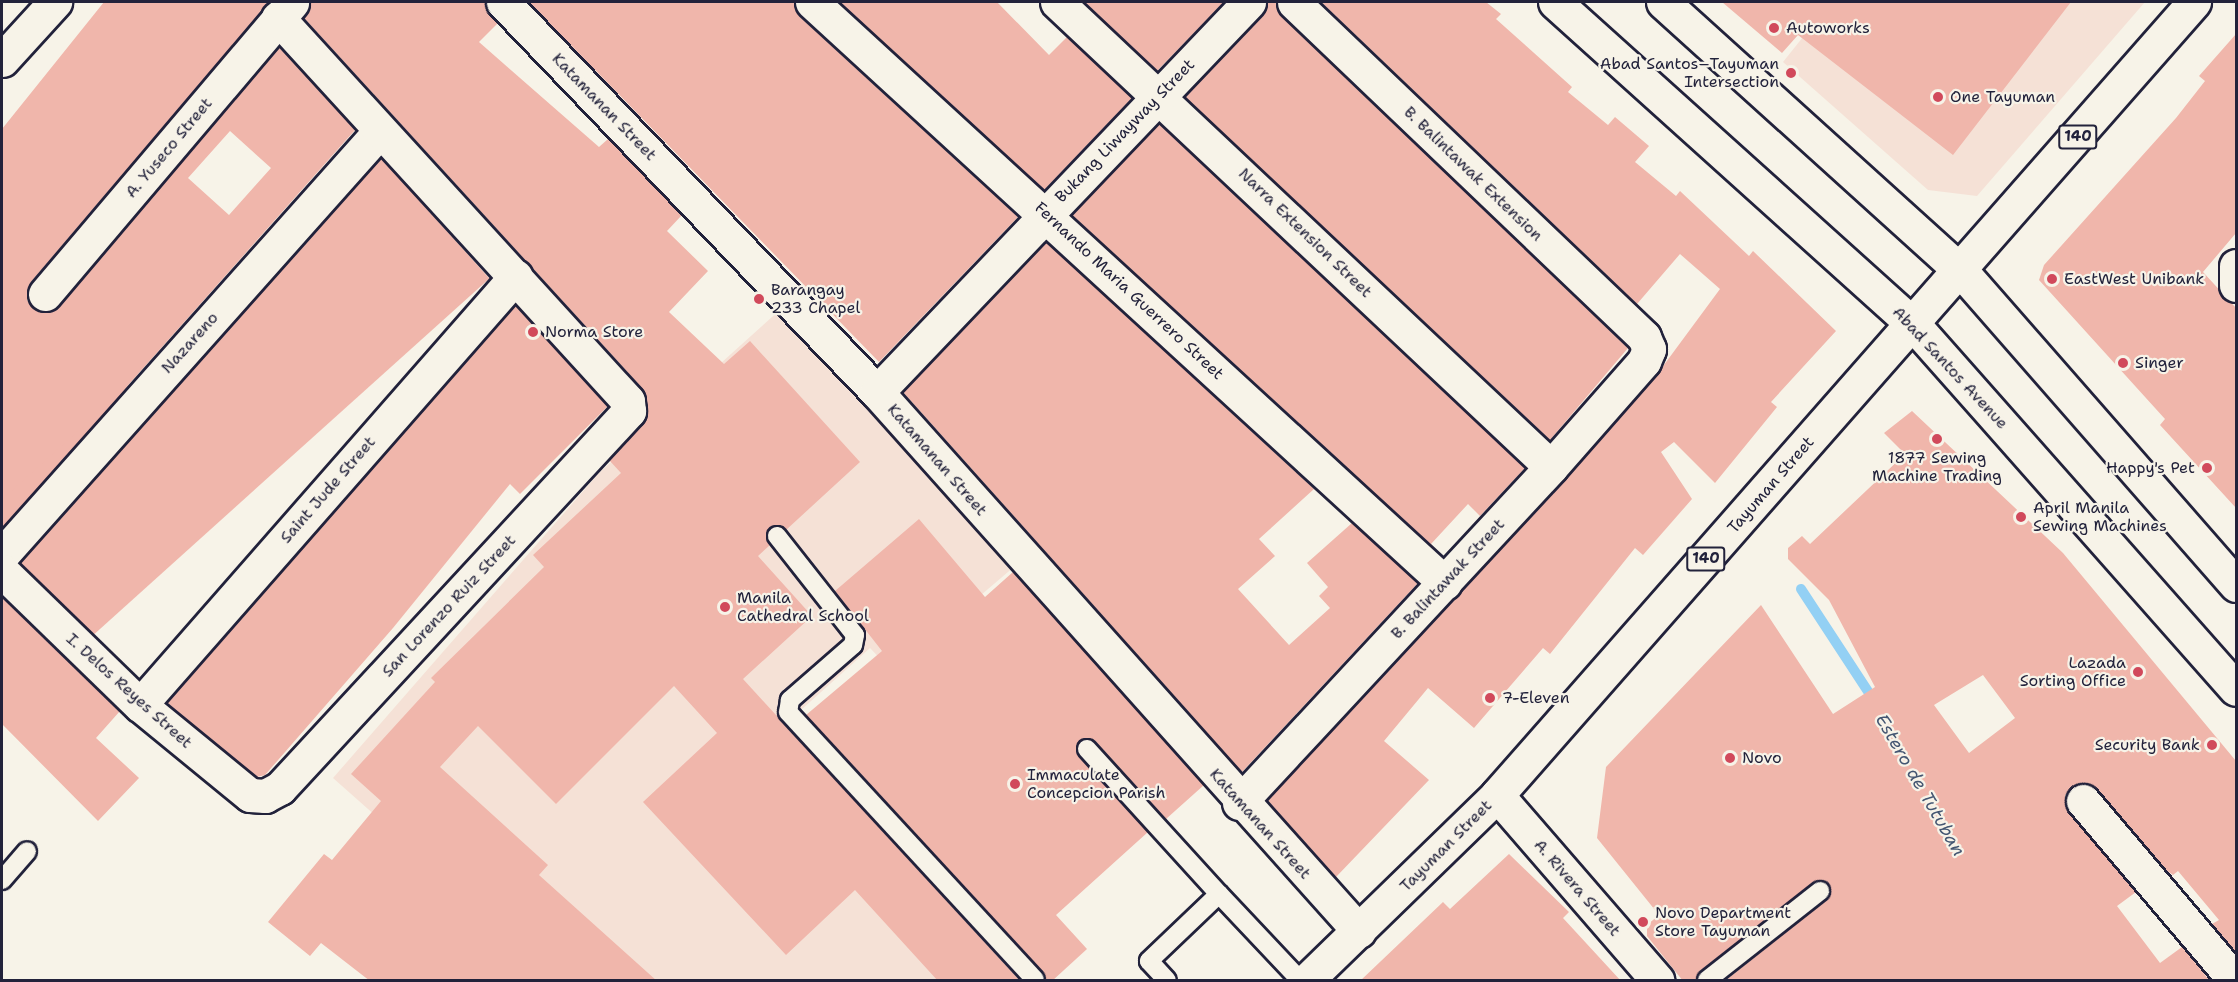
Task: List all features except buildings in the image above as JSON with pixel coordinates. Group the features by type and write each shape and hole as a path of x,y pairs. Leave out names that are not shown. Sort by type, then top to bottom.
{"street":[{"path":"2,60 55,2"},
{"name":"Katamanan Street","path":"503,2 877,392 1239,803 1359,931"},
{"name":"Fernando Maria Guerrero Street","path":"812,2 1046,214 1445,583"},
{"name":"Narra Extension Street","path":"1057,2 1159,94 1551,467"},
{"name":"Bukang Liwayway Street","path":"877,392 1249,2"},
{"name":"B. Balintawak Extension","path":"1294,2 1644,337 1649,349"},
{"name":"Abad Santos Avenue","path":"1555,2 1913,324 2236,689"},
{"path":"1663,2 1962,272 2236,585"},
{"name":"Tayuman Street","path":"1307,981 1497,795 1913,324 1962,272 2194,2"},
{"path":"286,10 379,132 516,276"},
{"name":"A. Yuseco Street","path":"45,294 286,10"},
{"name":"Nazareno","path":"2,555 379,132"},
{"path":"2236,266 2236,285"},
{"name":"San Lorenzo Ruiz Street","path":"265,796 288,779 629,411 628,401 516,276"},
{"name":"Saint Jude Street","path":"140,705 516,276"},
{"name":"B. Balintawak Street","path":"1239,803 1551,467 1644,361 1649,349"},
{"name":"I. Delos Reyes Street","path":"2,571 140,705 250,795 265,796"},
{"name":"A. Rivera Street","path":"1497,795 1657,981"},
{"path":"2083,801 2235,981"}],"lane":[{"path":"777,536 855,635 852,645 790,700 788,712 1035,981"},
{"path":"1087,749 1300,981"},
{"path":"2,880 27,851"},
{"path":"1707,981 1820,891"},
{"path":"1167,981 1149,961 1219,894"}],"shaded area":[{"path":"1831,2 2145,2 1977,196 1928,190 1783,62"},
{"name":"Manila Cathedral School","path":"782,308 1015,566 892,671 870,648 801,710 1044,980 561,980 333,778 599,473"}],"waterway":[{"name":"Estero de Tutuban","path":"1801,589 1875,702"}],"place":[{"name":"Autoworks","path":"1774,28"},
{"name":"Abad Santos–Tayuman Intersection","path":"1791,73"},
{"name":"One Tayuman","path":"1938,97"},
{"name":"EastWest Unibank","path":"2052,279"},
{"name":"Barangay 233 Chapel","path":"759,299"},
{"name":"Norma Store","path":"533,332"},
{"name":"Singer","path":"2123,363"},
{"name":"1877 Sewing Machine Trading","path":"1937,439"},
{"name":"Happy's Pet","path":"2207,468"},
{"name":"April Manila Sewing Machines","path":"2021,517"},
{"name":"Manila Cathedral School","path":"725,607"},
{"name":"Lazada Sorting Office","path":"2138,672"},
{"name":"7-Eleven","path":"1490,698"},
{"name":"Security Bank","path":"2212,745"},
{"name":"Novo","path":"1730,758"},
{"name":"Immaculate Concepcion Parish","path":"1015,784"},
{"name":"Novo Department Store Tayuman","path":"1643,922"}]}
